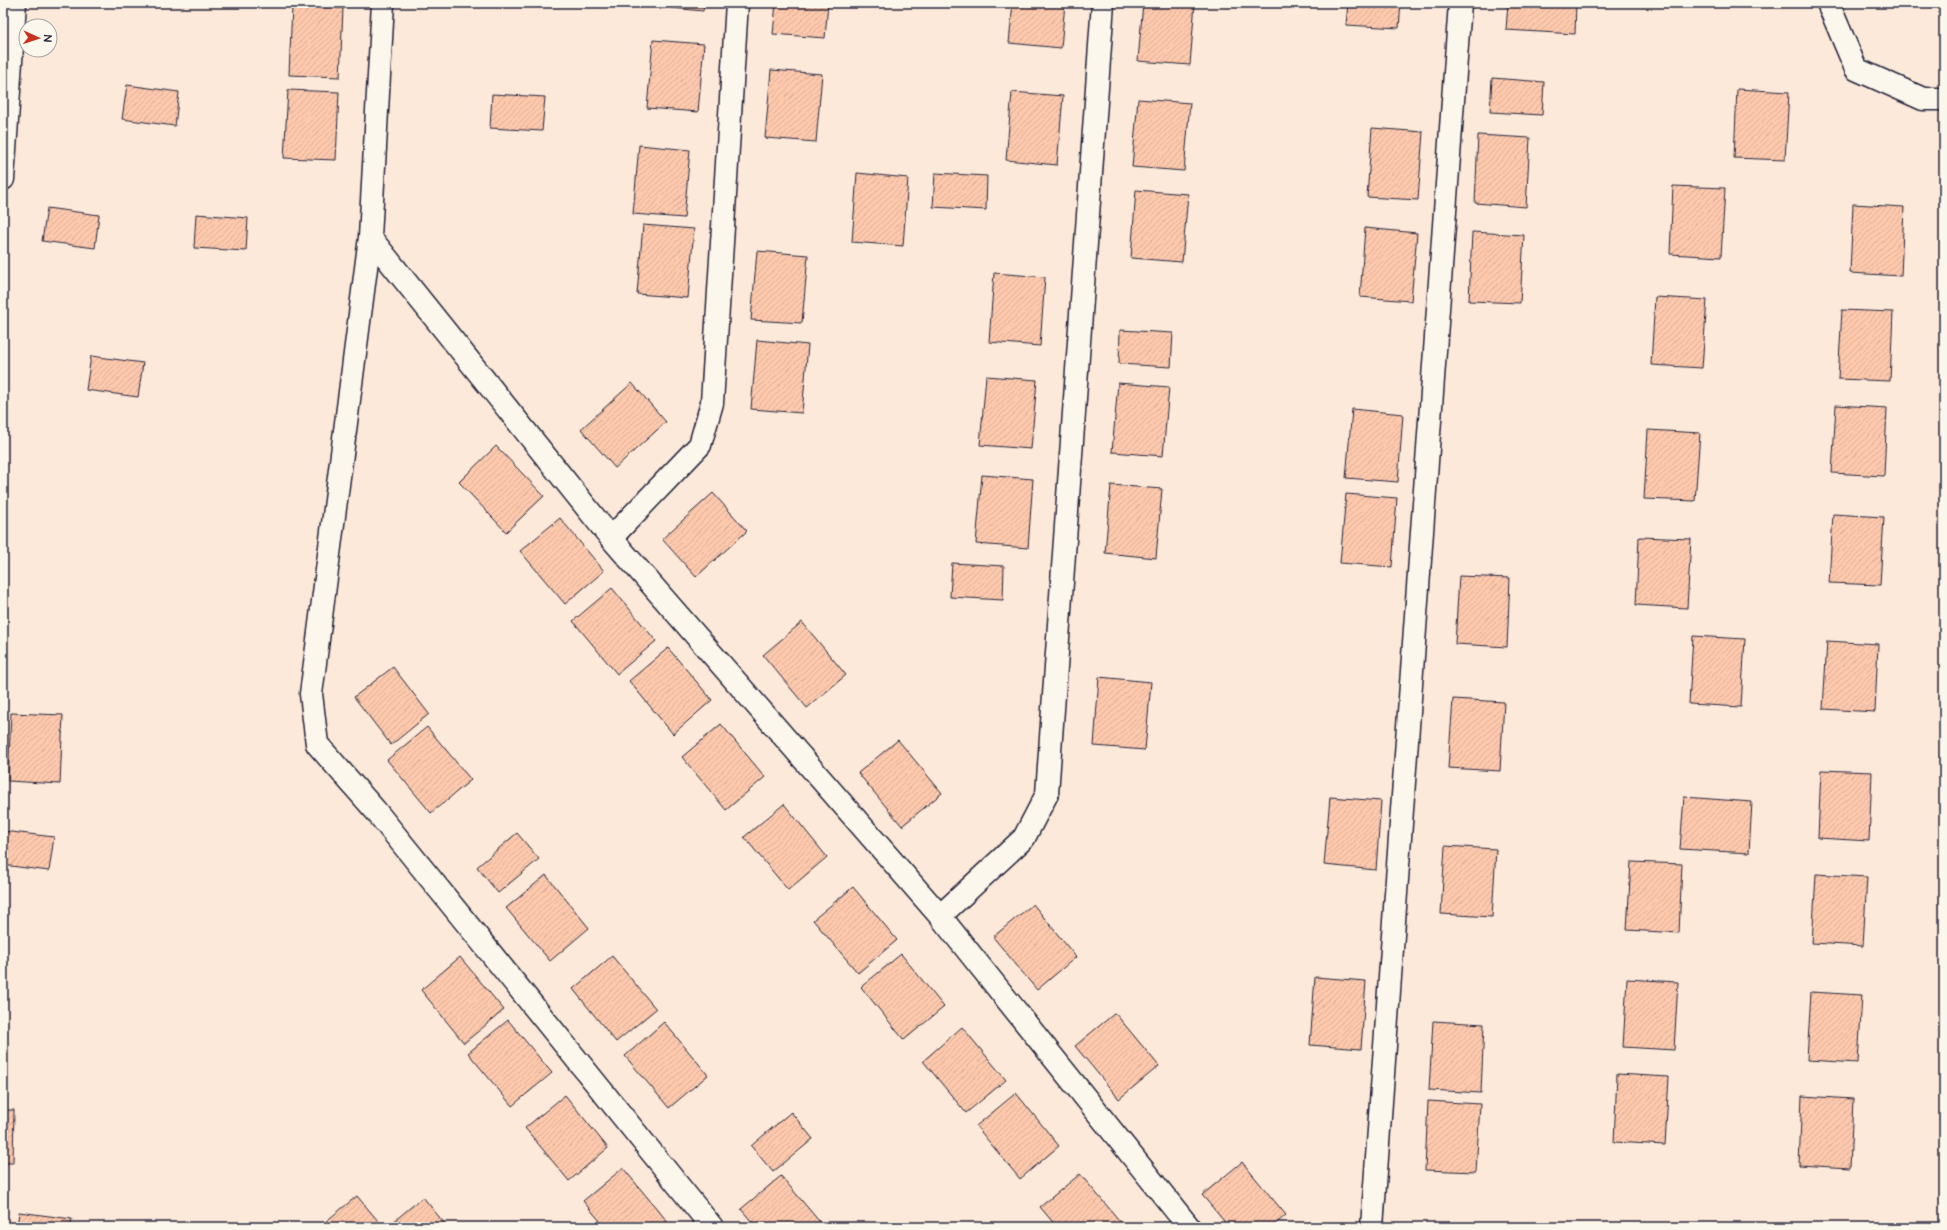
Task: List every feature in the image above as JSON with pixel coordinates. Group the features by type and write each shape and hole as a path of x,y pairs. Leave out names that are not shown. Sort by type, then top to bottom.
{"street":[{"path":"3,178 15,3"},
{"path":"383,3 370,237 311,694 317,744 380,816 712,1227"},
{"path":"611,538 700,445 712,403 737,3"},
{"path":"940,916 1024,838 1047,794 1103,3"},
{"path":"1372,1227 1460,3"},
{"path":"1828,3 1856,68 1923,99 1944,99"},
{"path":"370,237 611,538 940,916 1189,1227"}],"building":[{"path":"653,3 704,3 703,11 652,6"},
{"path":"776,3 828,3 825,38 773,34"},
{"path":"1013,3 1065,3 1061,48 1009,43"},
{"path":"1143,3 1195,3 1190,65 1138,61"},
{"path":"1348,3 1401,3 1399,28 1346,25"},
{"path":"1508,3 1576,3 1575,34 1506,30"},
{"path":"292,6 343,8 340,77 289,75"},
{"path":"653,40 704,44 698,112 647,108"},
{"path":"771,70 822,74 816,142 765,138"},
{"path":"1492,78 1544,82 1542,115 1490,112"},
{"path":"127,85 179,92 175,126 122,119"},
{"path":"1737,89 1789,92 1785,160 1734,158"},
{"path":"288,90 339,92 336,160 284,158"},
{"path":"1012,92 1063,96 1057,165 1006,160"},
{"path":"492,94 545,97 542,131 490,128"},
{"path":"1138,99 1190,103 1184,171 1132,167"},
{"path":"1372,128 1423,132 1418,200 1367,197"},
{"path":"1478,135 1530,138 1526,207 1475,203"},
{"path":"639,145 690,150 684,218 633,214"},
{"path":"857,173 908,178 903,246 852,242"},
{"path":"935,173 987,176 986,210 933,207"},
{"path":"1673,186 1725,188 1721,257 1670,254"},
{"path":"1136,190 1188,194 1182,262 1131,258"},
{"path":"1853,204 1904,207 1901,276 1850,273"},
{"path":"47,208 99,215 95,248 42,241"},
{"path":"196,214 248,218 246,251 194,248"},
{"path":"643,225 694,229 688,298 637,294"},
{"path":"1365,228 1417,233 1411,301 1360,297"},
{"path":"1472,232 1524,235 1520,303 1469,301"},
{"path":"757,251 808,255 802,323 751,320"},
{"path":"994,273 1045,277 1040,346 989,342"},
{"path":"1655,297 1707,300 1702,368 1651,365"},
{"path":"1842,310 1893,312 1890,381 1838,379"},
{"path":"1120,330 1173,333 1171,367 1119,364"},
{"path":"757,340 808,345 802,413 751,409"},
{"path":"91,356 143,363 138,397 86,390"},
{"path":"986,376 1037,380 1031,449 980,445"},
{"path":"632,383 666,422 615,468 581,429"},
{"path":"1118,383 1169,387 1163,456 1112,452"},
{"path":"1836,405 1887,408 1884,476 1832,473"},
{"path":"1352,409 1403,414 1398,482 1346,478"},
{"path":"1648,430 1700,433 1695,501 1644,499"},
{"path":"496,446 544,496 506,532 459,482"},
{"path":"982,475 1033,479 1028,548 976,544"},
{"path":"1111,485 1162,489 1156,558 1105,553"},
{"path":"713,493 747,531 696,577 662,539"},
{"path":"1346,494 1397,498 1392,567 1340,563"},
{"path":"1833,514 1884,517 1880,585 1829,583"},
{"path":"560,518 604,571 565,604 520,551"},
{"path":"1639,537 1691,539 1687,608 1636,605"},
{"path":"952,563 1004,566 1003,600 950,597"},
{"path":"1459,576 1510,578 1507,647 1455,644"},
{"path":"612,588 656,641 617,674 573,621"},
{"path":"802,622 846,675 807,708 763,655"},
{"path":"1693,636 1745,639 1741,707 1689,704"},
{"path":"1827,641 1878,644 1875,712 1823,709"},
{"path":"668,648 712,700 673,734 629,681"},
{"path":"393,667 429,714 391,745 354,697"},
{"path":"1099,677 1151,682 1145,750 1094,746"},
{"path":"1453,699 1504,702 1500,771 1448,768"},
{"path":"11,713 63,715 60,784 8,781"},
{"path":"721,724 765,777 726,810 682,757"},
{"path":"427,727 471,780 431,813 387,760"},
{"path":"898,740 942,793 902,826 858,773"},
{"path":"1821,770 1872,772 1869,841 1818,838"},
{"path":"1330,797 1381,801 1376,870 1324,865"},
{"path":"1684,797 1752,802 1749,853 1680,849"},
{"path":"784,804 827,857 788,890 744,837"},
{"path":"3,831 54,837 49,871 3,865"},
{"path":"517,833 539,859 498,893 477,867"},
{"path":"1445,846 1496,849 1492,917 1441,914"},
{"path":"1631,862 1682,864 1679,933 1627,930"},
{"path":"1816,874 1867,877 1863,946 1812,943"},
{"path":"546,875 589,928 550,961 506,908"},
{"path":"853,887 897,940 858,973 813,920"},
{"path":"1033,904 1076,957 1037,990 993,937"},
{"path":"901,954 944,1007 904,1040 861,987"},
{"path":"612,956 656,1009 616,1042 573,989"},
{"path":"460,957 504,1010 464,1043 421,990"},
{"path":"1315,977 1366,981 1361,1049 1310,1045"},
{"path":"1627,979 1678,982 1674,1050 1623,1047"},
{"path":"1811,992 1862,995 1858,1063 1807,1060"},
{"path":"1115,1013 1159,1066 1119,1099 1075,1046"},
{"path":"508,1020 552,1073 512,1106 468,1053"},
{"path":"1433,1021 1484,1024 1481,1093 1429,1090"},
{"path":"664,1022 708,1075 669,1108 625,1056"},
{"path":"962,1027 1006,1080 966,1113 923,1061"},
{"path":"1617,1074 1669,1077 1665,1145 1614,1142"},
{"path":"1016,1093 1059,1146 1020,1179 976,1126"},
{"path":"565,1095 608,1148 569,1181 525,1128"},
{"path":"1802,1096 1853,1099 1850,1168 1799,1165"},
{"path":"1428,1101 1480,1104 1476,1172 1425,1170"},
{"path":"3,1110 14,1110 13,1163 3,1163"},
{"path":"791,1112 813,1139 773,1172 751,1146"},
{"path":"1242,1162 1286,1215 1272,1227 1229,1227 1202,1195"},
{"path":"623,1168 667,1221 660,1227 605,1227 583,1201"},
{"path":"1080,1174 1124,1226 1123,1227 1057,1227 1040,1207"},
{"path":"781,1176 824,1227 756,1227 741,1209"},
{"path":"357,1196 379,1222 372,1227 319,1227"},
{"path":"423,1197 444,1223 440,1227 387,1227"},
{"path":"19,1212 72,1219 70,1227 17,1227"}]}
